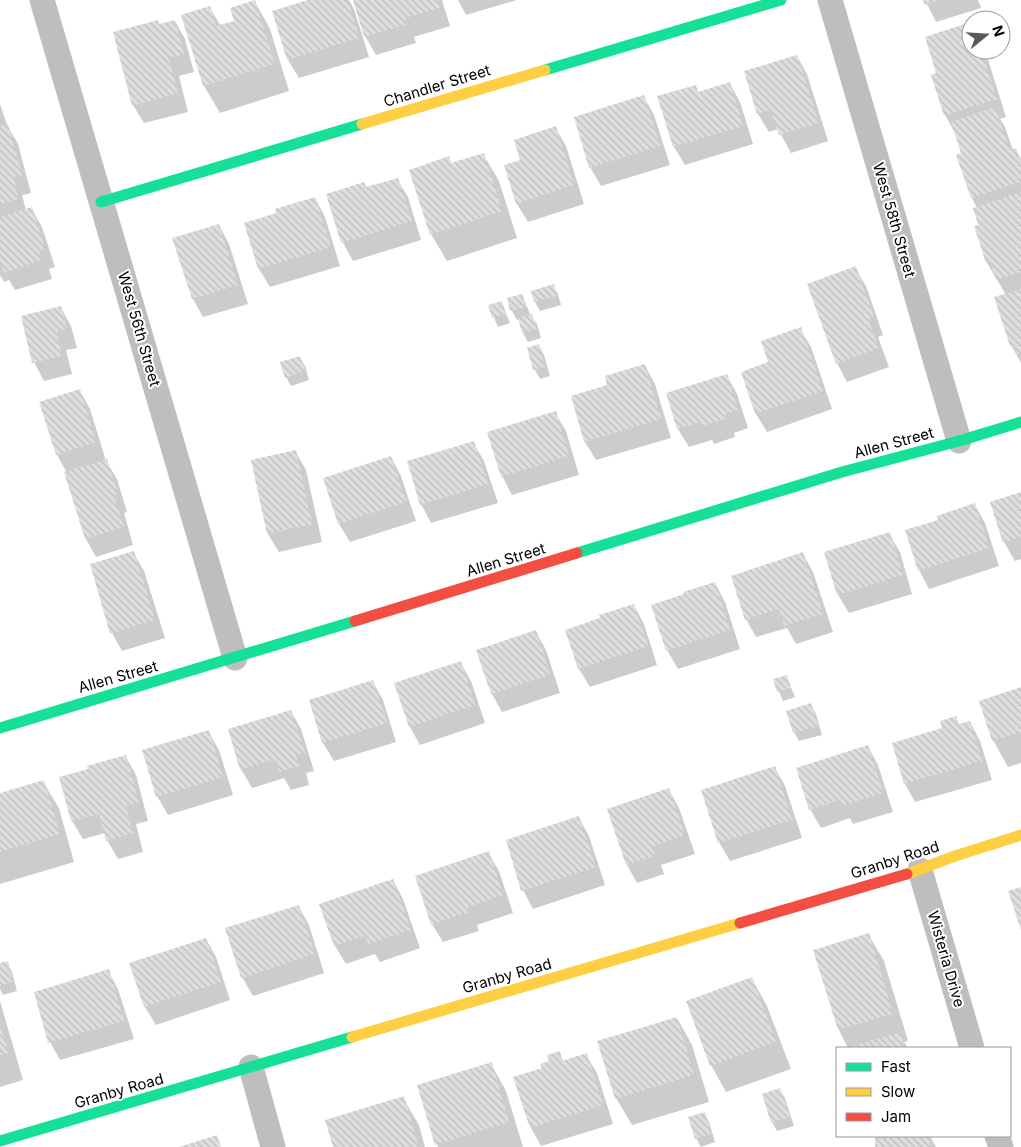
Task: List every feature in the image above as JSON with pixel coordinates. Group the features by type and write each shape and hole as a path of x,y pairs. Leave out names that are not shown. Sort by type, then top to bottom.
{"street":[{"name":"West 56th Street","path":"42,0 235,658"},
{"name":"Chandler Street","path":"101,202 781,0"},
{"name":"West 58th Street","path":"830,0 959,441"},
{"name":"Allen Street","path":"0,728 842,472 959,441 1021,422"},
{"name":"Granby Road","path":"0,1141 920,870 955,856 1021,835"},
{"name":"Wisteria Drive","path":"920,870 972,1047"},
{"path":"251,1067 273,1147"}],"building":[{"path":"255,0 275,64 203,86 181,15 210,6 216,26 234,21 230,8"},
{"path":"308,0 348,0 359,38 287,60 272,11"},
{"path":"353,0 438,0 440,8 405,18 407,24 364,37"},
{"path":"923,0 938,0 925,5"},
{"path":"158,20 159,24 175,20 184,54 169,58 178,93 132,106 113,32"},
{"path":"961,25 961,60 984,60 997,99 944,116 931,75 936,73 925,37"},
{"path":"797,55 819,123 779,135 771,110 757,114 744,71"},
{"path":"730,82 743,126 673,147 657,96 696,85 698,92"},
{"path":"644,95 660,146 589,168 574,117"},
{"path":"995,107 1010,150 1016,148 1021,163 1021,182 971,198 956,155 961,153 951,122"},
{"path":"8,124 22,175 13,177 19,199 0,204 0,126"},
{"path":"556,126 574,185 516,204 504,165 520,160 514,140"},
{"path":"484,153 502,211 430,235 409,170 449,156 451,163"},
{"path":"398,178 412,221 341,243 326,194 364,182 366,187"},
{"path":"1021,192 1021,272 996,280 990,262 986,263 974,226 978,225 973,208"},
{"path":"315,197 331,247 258,269 244,223 276,213 275,209"},
{"path":"32,207 45,248 39,251 42,260 4,273 0,262 0,217"},
{"path":"219,224 238,285 192,299 172,238"},
{"path":"856,266 874,317 868,319 879,348 836,364 807,284"},
{"path":"554,284 557,296 534,302 531,291"},
{"path":"1021,289 1021,352 1017,354 1014,344 1010,346 994,297"},
{"path":"522,294 527,307 510,311 507,298"},
{"path":"502,301 506,314 492,318 488,305"},
{"path":"61,306 67,329 57,332 62,356 32,363 21,316"},
{"path":"532,314 537,329 522,333 518,318"},
{"path":"801,327 823,391 755,414 741,372 768,362 761,341"},
{"path":"539,344 545,367 533,370 527,348"},
{"path":"300,356 305,371 285,378 280,362"},
{"path":"645,364 661,419 584,442 571,396 607,385 605,376"},
{"path":"727,374 738,410 724,415 725,419 702,426 701,422 677,429 666,393"},
{"path":"80,389 96,442 56,455 39,402"},
{"path":"556,411 569,456 501,477 487,432"},
{"path":"474,441 488,484 420,505 407,461"},
{"path":"296,450 312,524 267,534 251,460"},
{"path":"391,456 406,502 338,524 323,478"},
{"path":"107,459 118,494 114,495 124,527 85,539 64,472"},
{"path":"1021,492 1021,537 1003,543 990,502"},
{"path":"975,503 989,548 918,571 905,530 938,520 937,516"},
{"path":"890,532 903,575 837,595 824,552"},
{"path":"134,551 155,620 110,634 90,564"},
{"path":"803,552 823,614 784,626 779,609 745,620 731,576"},
{"path":"715,582 730,630 666,651 651,605"},
{"path":"634,604 648,646 578,669 565,630 600,618 599,615"},
{"path":"536,630 550,675 491,694 476,650"},
{"path":"461,661 475,705 409,727 394,683"},
{"path":"787,675 791,688 777,692 773,679"},
{"path":"373,680 387,723 322,743 309,700"},
{"path":"1021,687 1021,732 992,741 979,701"},
{"path":"811,703 818,726 793,733 786,711"},
{"path":"291,710 305,753 296,755 299,766 279,772 276,759 240,770 228,729"},
{"path":"956,716 959,724 970,721 982,761 904,784 892,743 942,728 940,721"},
{"path":"209,730 223,777 156,797 142,750"},
{"path":"868,745 883,793 841,806 839,800 809,810 796,768"},
{"path":"126,755 139,803 126,806 133,833 106,841 99,814 71,821 59,777 88,769 87,766"},
{"path":"775,766 792,820 718,843 701,790"},
{"path":"44,780 60,834 0,852 0,793"},
{"path":"669,788 685,835 652,847 655,856 626,865 607,809"},
{"path":"579,816 596,867 521,891 506,840"},
{"path":"489,851 503,895 468,907 469,912 431,925 415,876"},
{"path":"393,879 411,930 368,944 365,936 334,946 319,904"},
{"path":"1021,887 1021,930 1008,891"},
{"path":"299,905 315,954 241,978 225,928"},
{"path":"869,933 893,1014 838,1030 813,950"},
{"path":"206,938 221,982 144,1007 129,963"},
{"path":"8,961 13,982 0,986 0,963"},
{"path":"109,969 124,1021 48,1043 34,992"},
{"path":"752,977 776,1042 710,1066 686,1001"},
{"path":"677,1017 694,1075 615,1099 597,1041"},
{"path":"0,1025 9,1053 0,1055"},
{"path":"900,1032 905,1047 849,1047"},
{"path":"560,1051 562,1061 587,1053 603,1105 530,1128 513,1077 542,1068 540,1064 549,1061 547,1055"},
{"path":"492,1062 509,1122 435,1145 417,1085"},
{"path":"780,1088 790,1117 771,1123 762,1094"},
{"path":"404,1096 419,1147 333,1147 325,1120"},
{"path":"705,1112 711,1133 695,1139 688,1117"},
{"path":"217,1135 221,1147 179,1147"},
{"path":"929,1137 930,1147 875,1147 875,1139"}],"traffic: fast":[{"path":"545,70 781,0"},
{"path":"101,202 362,124"},
{"path":"577,553 842,472 959,441 1021,422"},
{"path":"0,728 355,621"},
{"path":"0,1141 352,1037"}],"traffic: slow":[{"path":"362,124 545,70"},
{"path":"907,874 1021,835"},
{"path":"352,1037 740,923"}],"traffic: jam":[{"path":"355,621 577,553"},
{"path":"740,923 907,874"}]}
